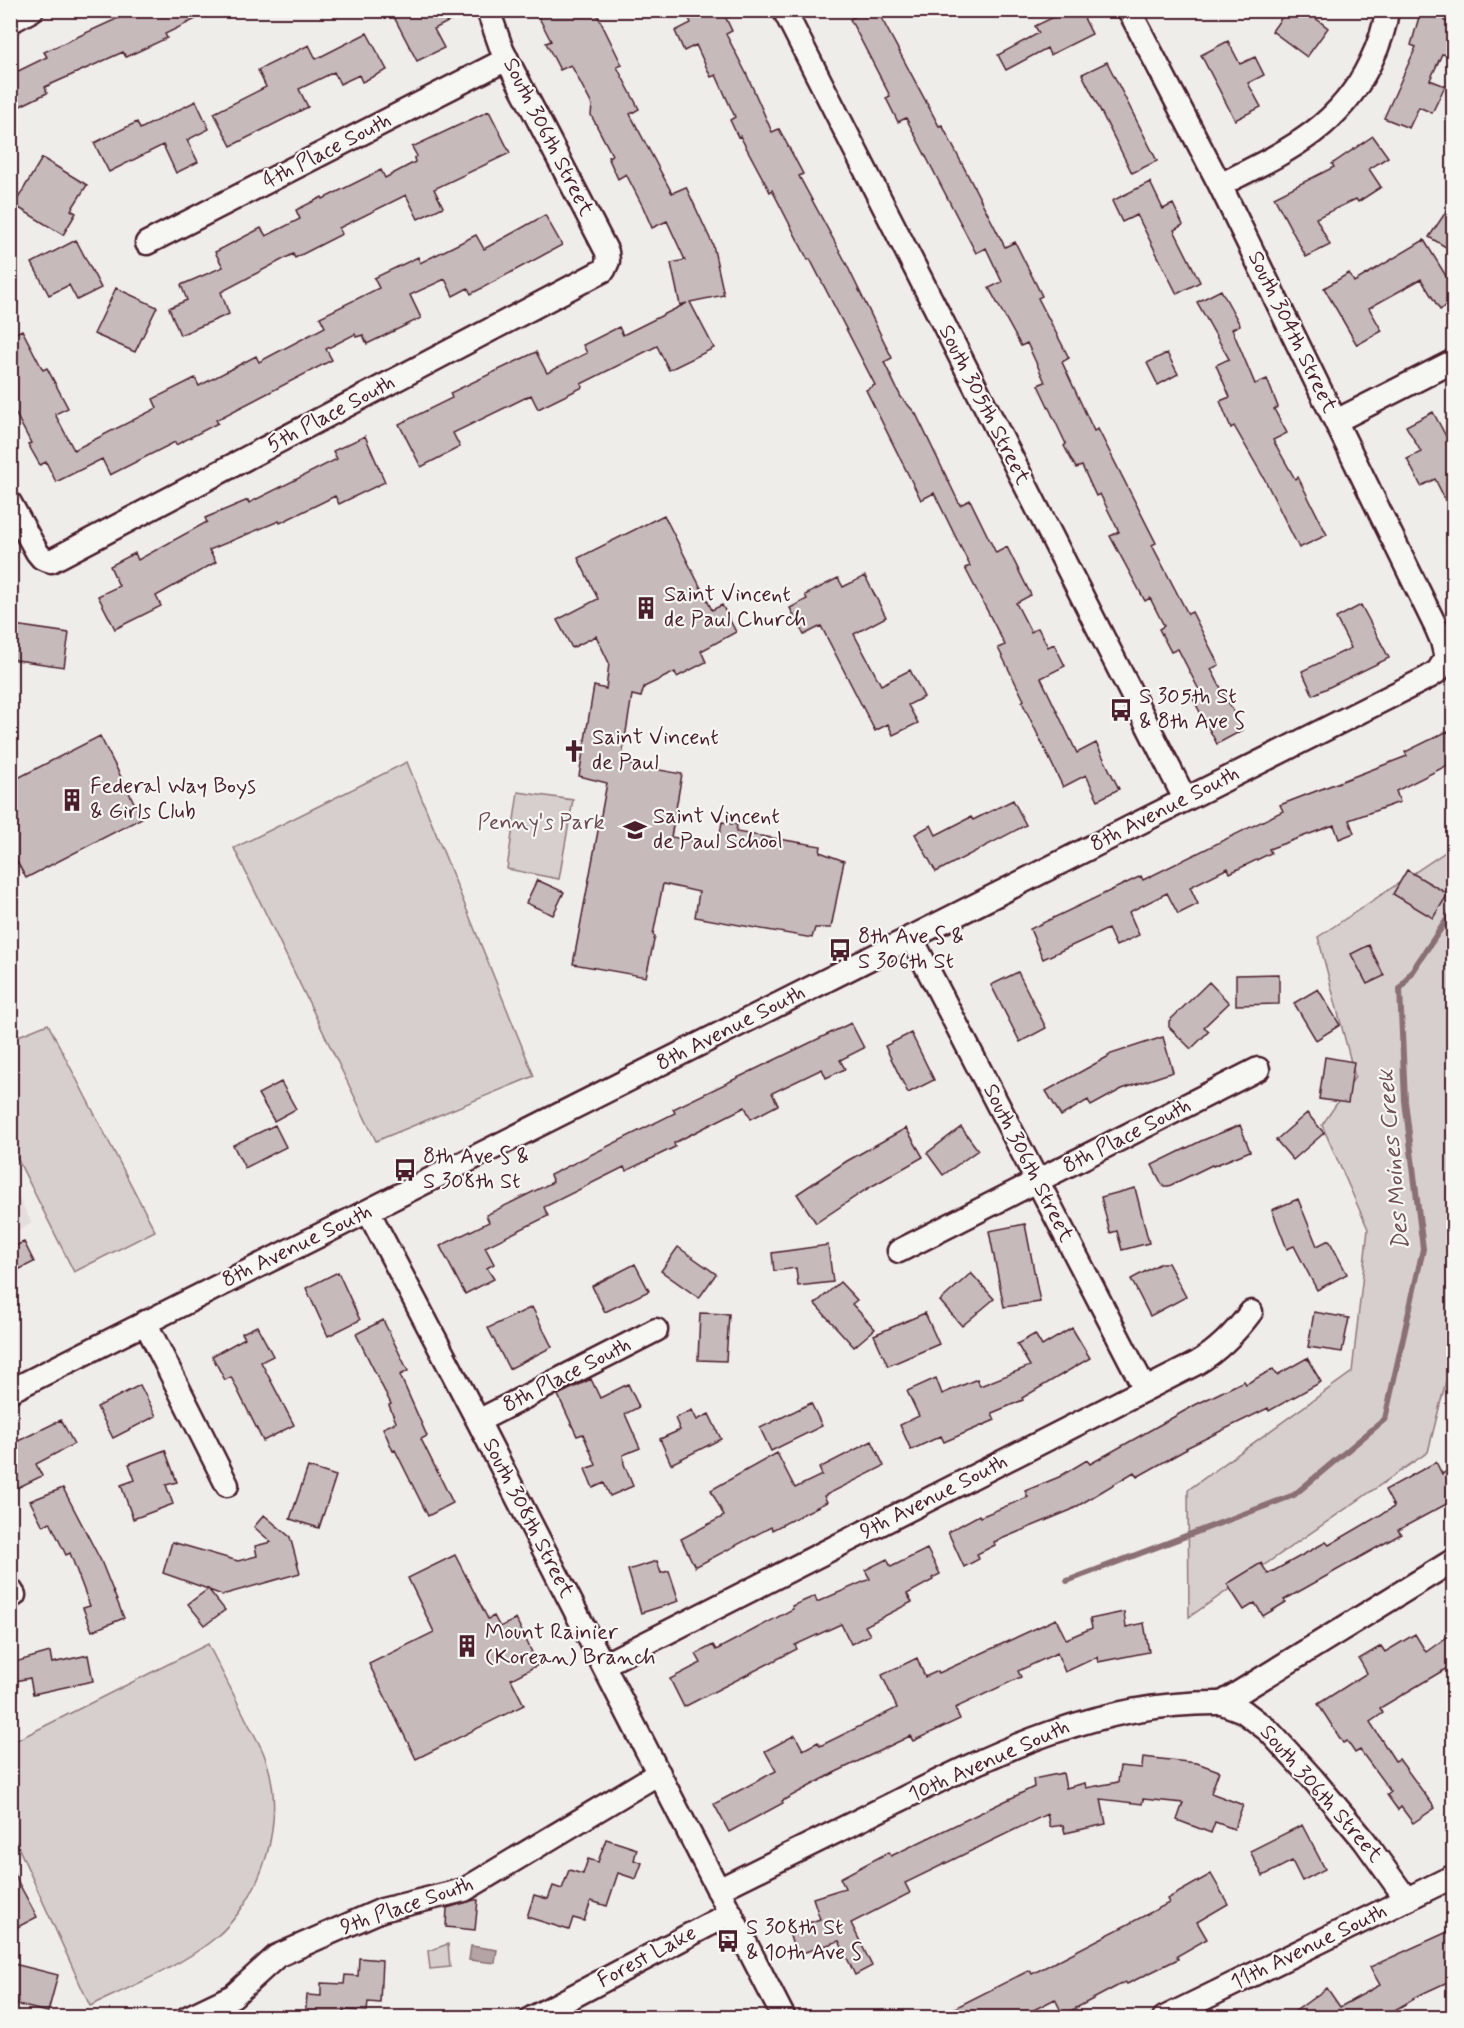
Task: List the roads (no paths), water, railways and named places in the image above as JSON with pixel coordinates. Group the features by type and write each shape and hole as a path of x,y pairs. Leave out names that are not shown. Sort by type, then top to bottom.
{"street":[{"path":"10,22 32,10"},
{"name":"South 306th Street","path":"489,10 495,33 507,59 607,252 608,263"},
{"name":"South 305th Street","path":"784,10 1185,799"},
{"name":"South 304th Street","path":"1129,10 1220,184 1437,627 1446,658"},
{"path":"1220,184 1301,142 1315,133 1338,112 1365,74 1382,34 1387,10"},
{"name":"4th Place South","path":"147,243 507,59"},
{"name":"5th Place South","path":"10,502 38,554 51,561 594,276 603,271 608,263"},
{"path":"1336,421 1454,361"},
{"name":"8th Avenue South","path":"10,1391 1429,677 1438,671 1446,658"},
{"name":"South 306th Street","path":"911,937 1145,1389"},
{"name":"8th Place South","path":"899,1251 1258,1069"},
{"name":"South 308th Street","path":"368,1211 784,2018"},
{"name":"9th Avenue South","path":"603,1665 1208,1356 1237,1330 1251,1311"},
{"path":"145,1322 227,1485"},
{"name":"8th Place South","path":"478,1421 656,1329"},
{"name":"10th Avenue South","path":"718,1890 956,1772 1040,1735 1133,1710 1222,1703 1454,1560"},
{"name":"South 306th Street","path":"1222,1703 1244,1711 1269,1731 1364,1840 1407,1900"},
{"name":"9th Place South","path":"187,2018 233,1996 277,1956 382,1910 464,1890 659,1773"},
{"name":"11th Avenue South","path":"1164,2018 1454,1876"},
{"name":"Forest Lake","path":"532,2018 730,1913"}],"waterway":[{"name":"Des Moines Creek","path":"1067,1581 1294,1495 1385,1419 1423,1249 1405,1101 1400,989 1454,909"}],"place":[{"name":"Saint Vincent de Paul Church","path":"646,608"},
{"name":"S 305th St & 8th Ave S","path":"1121,710"},
{"name":"Saint Vincent de Paul","path":"574,751"},
{"name":"Federal Way Boys & Girls Club","path":"72,800"},
{"name":"Saint Vincent de Paul School","path":"635,830"},
{"name":"8th Ave S & S 306th St","path":"840,950"},
{"name":"8th Ave S & S 308th St","path":"405,1170"},
{"name":"Mount Rainier (Korean) Branch","path":"467,1646"},
{"name":"S 308th St & 10th Ave S","path":"728,1941"}],"park label":[{"name":"Penny's Park","path":"541,823"}]}
